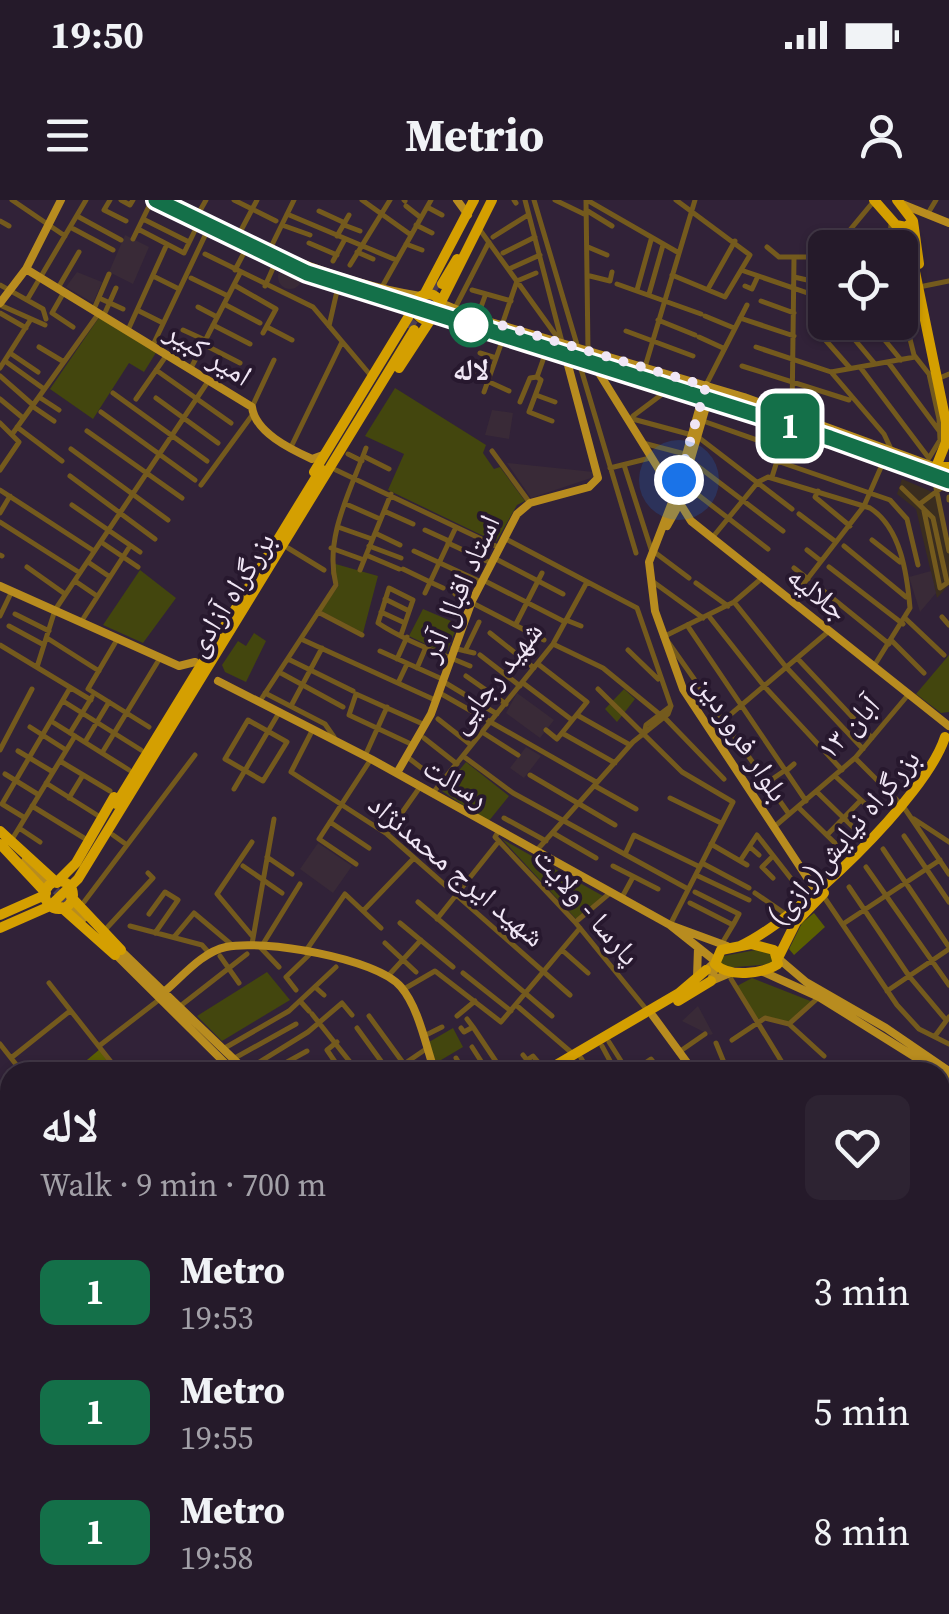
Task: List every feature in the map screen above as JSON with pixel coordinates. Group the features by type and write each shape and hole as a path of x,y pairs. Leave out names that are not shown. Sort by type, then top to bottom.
{"highway":[{"name":"بزرگراه آزادی","path":"91,848 113,835 195,698 215,676 336,470 373,378 412,329 432,319 440,303 441,282 468,215 483,200"},
{"name":"بزرگراه آزادی","path":"71,904 85,878 91,848 129,770 326,453 360,431 412,329 419,300 441,282 480,230 483,200"},
{"name":"بزرگراه آزادی","path":"441,282 483,200"},
{"path":"874,200 899,230"},
{"path":"899,201 919,220"},
{"path":"895,224 906,227 919,220"},
{"path":"916,230 919,220"},
{"path":"918,276 948,433 934,469"},
{"path":"432,319 421,317 419,300 436,296 440,303"},
{"name":"بزرگراه آزادی","path":"3,923 72,870 91,848 183,706 412,329"},
{"path":"939,374 949,406"},
{"name":"بزرگراه آزادی","path":"91,848 187,672 345,440"},
{"path":"934,469 949,466"},
{"path":"934,469 947,486"},
{"path":"183,706 195,698"},
{"name":"بزرگراه نیایش(رازی)","path":"779,958 793,920 906,810 948,738"},
{"path":"2,839 40,868 62,874 72,870"},
{"path":"2,839 50,886"},
{"path":"3,923 56,893 91,848"},
{"path":"40,868 50,886 46,906 71,904 104,931 118,952"},
{"path":"3,923 71,904 80,896 85,878"},
{"path":"50,886 70,883 71,904 118,952"},
{"name":"بزرگراه نیایش(رازی)","path":"711,968 718,952 793,920"},
{"path":"711,968 732,976 761,971 779,958 765,946 731,946"},
{"path":"569,1062 650,1014 711,968"},
{"path":"578,1056 606,1044 711,968"}],"main road":[{"path":"0,307 26,269 61,200"},
{"path":"457,200 468,215"},
{"path":"172,201 268,252 419,300"},
{"path":"919,220 949,222"},
{"name":"امیر کبیر","path":"26,269 209,380 252,410 257,425 305,456"},
{"path":"440,303 563,345 645,367 934,469"},
{"path":"432,319 563,345 595,362 792,415 888,453"},
{"name":"استاد اقبال آذر","path":"396,772 425,725 450,652 517,514 530,504 588,487 598,478 563,345"},
{"name":"جلالیه","path":"595,362 691,521 934,715 948,738"},
{"path":"695,436 703,421 708,390"},
{"path":"657,538 667,526 676,500 708,390"},
{"path":"311,476 305,456 318,458 326,453"},
{"path":"665,482 681,482"},
{"name":"بلوار فروردین","path":"676,500 652,552 650,580 663,637 680,684 815,895"},
{"path":"667,526 679,520 691,521"},
{"path":"0,586 187,672"},
{"name":"رسالت","path":"215,676 262,697 280,711 396,772 498,836 670,924 731,946"},
{"name":"رسالت","path":"670,924 698,948 711,968"},
{"path":"162,995 215,955 234,946 256,942 308,952 388,976 404,989 431,1062"},
{"path":"695,981 700,970 698,948"},
{"path":"118,952 223,1062"},
{"path":"779,958 790,978 922,1062"},
{"path":"761,971 790,978 932,1062"},
{"path":"162,995 223,1049 227,1062"},
{"path":"650,1014 686,1062"},
{"path":"122,1614 131,1614"}],"street":[{"path":"12,200 65,236"},
{"path":"26,300 86,200"},
{"path":"110,200 104,210 126,221"},
{"path":"121,200 130,205 133,200"},
{"path":"133,239 152,200"},
{"path":"138,228 184,253 206,200"},
{"path":"234,200 309,239 335,258 346,239"},
{"path":"238,236 257,200"},
{"path":"268,252 279,223 294,200"},
{"path":"362,200 410,235"},
{"path":"350,265 389,200"},
{"path":"525,200 563,345"},
{"path":"534,200 578,348"},
{"path":"555,200 612,226"},
{"path":"586,200 588,351"},
{"path":"586,200 679,252"},
{"path":"672,275 725,297 750,254 676,200"},
{"path":"645,367 695,200"},
{"path":"850,230 874,200"},
{"path":"919,220 936,200"},
{"path":"405,202 420,218"},
{"path":"380,289 429,204 442,215"},
{"path":"319,211 360,231"},
{"path":"287,214 396,260"},
{"path":"454,310 491,240 529,214"},
{"path":"77,216 121,240"},
{"path":"143,218 189,242"},
{"path":"0,221 8,226"},
{"path":"337,236 346,221"},
{"path":"153,344 211,223"},
{"path":"888,230 895,224"},
{"path":"416,225 432,233"},
{"path":"70,227 112,250"},
{"path":"480,230 491,240 563,345"},
{"path":"503,252 535,237"},
{"path":"637,290 652,239"},
{"path":"708,289 735,241"},
{"name":"امیر کبیر","path":"128,330 168,244"},
{"path":"406,244 422,250"},
{"path":"649,294 663,245"},
{"path":"38,246 54,254"},
{"path":"191,368 234,285 247,247"},
{"path":"588,247 607,255"},
{"path":"767,247 779,257 808,258"},
{"path":"341,248 373,259"},
{"path":"73,327 52,313 80,252"},
{"path":"204,254 312,308 373,378"},
{"path":"509,269 540,255"},
{"path":"265,286 278,256"},
{"path":"792,415 794,258"},
{"path":"741,270 808,295"},
{"path":"590,276 610,281 612,272"},
{"path":"517,281 536,273"},
{"path":"99,312 99,298 109,274"},
{"path":"153,276 180,289"},
{"path":"744,286 752,289 758,276"},
{"path":"794,277 808,280"},
{"path":"192,278 228,296"},
{"path":"329,326 340,278"},
{"path":"504,322 517,281"},
{"path":"919,281 949,281"},
{"path":"617,284 734,328"},
{"path":"0,285 42,308 45,321 0,307"},
{"path":"234,285 276,309 264,328"},
{"path":"0,470 18,446 15,430 116,288"},
{"path":"472,290 511,301"},
{"path":"477,318 485,296"},
{"path":"99,298 123,309"},
{"path":"761,300 794,313"},
{"path":"224,304 292,340"},
{"path":"708,390 723,348 747,305"},
{"path":"0,307 26,328"},
{"path":"198,307 217,317"},
{"path":"137,310 163,322"},
{"path":"740,318 794,336"},
{"path":"0,368 31,319"},
{"path":"658,320 723,348"},
{"path":"213,325 250,344"},
{"path":"183,330 240,363"},
{"path":"626,331 693,356"},
{"path":"484,392 505,333"},
{"path":"825,340 850,368"},
{"path":"855,340 874,364"},
{"path":"885,340 901,360"},
{"path":"911,340 916,357 939,374 940,432 934,492 949,551"},
{"path":"291,448 342,342"},
{"path":"538,377 548,345"},
{"path":"39,347 64,362"},
{"path":"756,347 831,372 916,357"},
{"path":"10,353 38,372"},
{"path":"480,353 496,358"},
{"path":"136,400 168,354"},
{"path":"201,485 252,410 274,360"},
{"path":"4,361 44,390"},
{"path":"595,362 581,370 636,554"},
{"path":"888,362 940,432"},
{"path":"742,366 849,400"},
{"path":"860,367 934,469"},
{"path":"156,370 231,422"},
{"path":"791,600 864,506 888,453 884,434 831,372"},
{"path":"474,375 509,391"},
{"path":"0,376 54,421"},
{"path":"538,377 542,380 529,412 552,421"},
{"path":"520,402 530,378 538,377"},
{"path":"37,667 55,610 209,380"},
{"path":"113,393 207,461"},
{"path":"629,418 662,395"},
{"path":"536,396 555,402"},
{"path":"39,397 59,410"},
{"path":"0,398 24,418"},
{"path":"156,398 218,444"},
{"path":"101,412 195,480"},
{"path":"629,418 695,436 836,543"},
{"path":"703,421 774,446"},
{"path":"0,423 62,461"},
{"path":"87,431 182,498"},
{"path":"345,440 362,458 389,469"},
{"path":"640,442 689,458 783,531"},
{"path":"335,740 326,724 262,697 336,585 332,548 366,448"},
{"path":"70,449 168,520"},
{"path":"492,451 530,504"},
{"path":"610,468 650,458"},
{"path":"772,477 777,461 890,500 907,519 918,565"},
{"path":"624,465 652,552 689,578"},
{"path":"336,470 456,527 501,542 637,608 670,706 535,852"},
{"path":"70,476 155,539"},
{"path":"712,538 758,482 772,477 864,506 891,527 909,599 905,621 874,666"},
{"path":"681,482 768,548"},
{"path":"919,504 947,486"},
{"path":"902,488 925,510 940,588 948,582"},
{"path":"0,490 95,552"},
{"path":"818,491 815,498 850,526"},
{"path":"360,570 390,494"},
{"path":"0,512 10,496"},
{"path":"346,504 380,519"},
{"path":"72,505 140,552"},
{"path":"384,511 413,524"},
{"path":"0,522 80,573"},
{"path":"338,527 400,545"},
{"path":"424,593 456,527"},
{"path":"425,530 540,577 570,597"},
{"path":"372,539 401,558"},
{"path":"872,540 902,564"},
{"path":"101,542 138,566"},
{"path":"82,622 130,546"},
{"path":"844,546 909,599"},
{"path":"288,548 324,570"},
{"path":"332,548 401,569 443,588"},
{"path":"807,550 822,561"},
{"path":"414,551 581,626"},
{"path":"88,562 110,577"},
{"path":"829,566 905,621 944,655"},
{"path":"27,567 66,594"},
{"path":"794,568 808,579"},
{"path":"516,625 540,577"},
{"path":"663,637 731,604 762,578"},
{"path":"650,580 706,616 842,770"},
{"path":"75,582 98,597"},
{"name":"شهید رجایی","path":"432,794 553,644 566,621 570,597 587,582"},
{"path":"696,582 731,604 863,749"},
{"path":"815,584 924,673"},
{"path":"397,659 404,636 412,600 389,588 378,622 404,636 426,646 477,654 574,718 630,745"},
{"path":"0,616 12,591"},
{"path":"455,594 544,640"},
{"path":"385,599 409,610"},
{"path":"318,612 362,635"},
{"path":"381,612 405,623"},
{"path":"15,614 98,671"},
{"path":"942,618 949,624"},
{"path":"466,651 479,622"},
{"path":"686,625 806,800"},
{"path":"9,626 46,638"},
{"path":"710,731 830,631"},
{"path":"490,633 587,702 557,738 546,730"},
{"path":"663,637 671,640 790,814"},
{"path":"2,839 19,828 60,761 98,671 118,638"},
{"path":"301,639 490,721 636,809"},
{"path":"553,644 603,668 662,716 724,779"},
{"path":"0,645 70,688 109,702 149,727"},
{"path":"416,668 426,646"},
{"path":"291,706 322,648"},
{"path":"628,650 660,681"},
{"path":"380,651 442,680 497,714"},
{"path":"450,652 470,666"},
{"path":"102,753 160,658"},
{"path":"797,658 872,738"},
{"path":"288,659 425,725"},
{"path":"398,683 407,664"},
{"path":"279,672 342,707"},
{"path":"466,676 506,704"},
{"path":"25,818 1,804 70,688"},
{"path":"0,750 32,689"},
{"path":"598,689 696,784 733,802 692,890 670,924"},
{"path":"355,692 349,715 413,745"},
{"name":"۱۳ آبان","path":"774,827 855,758 908,694"},
{"path":"62,701 141,750"},
{"path":"85,742 109,702"},
{"path":"356,864 318,840 368,757 387,707"},
{"path":"234,789 280,711"},
{"path":"438,719 472,745"},
{"path":"248,720 268,731 286,742 263,782 225,758 248,720"},
{"path":"51,721 129,770"},
{"path":"30,727 66,750"},
{"name":"شهید ایرج محمدنژاد","path":"313,728 291,772 387,834 570,995"},
{"path":"482,732 518,756"},
{"path":"562,733 615,763"},
{"path":"424,738 457,764"},
{"path":"18,752 53,772"},
{"path":"71,904 127,845 195,754"},
{"path":"406,756 442,782"},
{"path":"463,756 513,794 739,914 733,925 731,946"},
{"path":"855,758 906,810 949,874"},
{"path":"60,761 110,791"},
{"path":"751,793 794,764"},
{"path":"5,774 39,795"},
{"path":"70,798 83,775"},
{"path":"530,775 615,825"},
{"path":"835,776 873,811"},
{"path":"46,783 97,815"},
{"path":"387,834 420,787"},
{"path":"817,792 858,832"},
{"path":"670,798 722,823"},
{"path":"827,835 861,800"},
{"path":"32,806 91,848"},
{"path":"798,807 840,849"},
{"path":"906,810 948,839"},
{"path":"504,818 546,841"},
{"path":"256,942 274,819"},
{"path":"330,822 369,848"},
{"path":"19,828 40,842"},
{"path":"553,832 596,858"},
{"path":"113,835 127,845"},
{"path":"626,852 634,835 752,891 793,920"},
{"path":"711,844 744,863 758,835 772,857 815,895"},
{"path":"437,918 498,836"},
{"name":"پارسا - ولایت","path":"498,836 650,1014"},
{"path":"904,836 949,902"},
{"path":"252,842 216,894 279,967"},
{"path":"750,847 759,855"},
{"path":"883,849 949,948 888,990"},
{"path":"268,857 292,874"},
{"path":"772,857 762,867 773,878"},
{"path":"363,911 413,859"},
{"path":"843,924 940,860"},
{"path":"243,866 282,893"},
{"path":"612,866 658,889"},
{"path":"866,867 929,963 949,985"},
{"path":"699,868 749,900"},
{"path":"104,931 153,878 148,874"},
{"path":"621,899 633,876"},
{"path":"256,942 300,884"},
{"path":"849,886 909,976 947,1018 935,1036"},
{"path":"149,914 165,892 178,900 154,932"},
{"path":"578,920 610,893"},
{"path":"296,990 286,977 308,952 345,894 381,928"},
{"name":"بلوار فروردین","path":"815,895 843,924 918,1029 949,1044"},
{"path":"418,902 552,1016"},
{"path":"690,903 733,925"},
{"path":"174,938 194,913 234,946"},
{"path":"400,923 452,967"},
{"path":"130,926 202,945 239,983"},
{"path":"404,989 435,971 502,1022 580,928"},
{"path":"388,976 421,940"},
{"path":"385,944 416,972"},
{"path":"562,950 588,973"},
{"path":"179,1007 247,954"},
{"path":"223,1049 300,1001 336,968"},
{"path":"463,973 582,1062"},
{"path":"732,976 782,1062"},
{"path":"49,983 111,1062"},
{"path":"315,987 324,995"},
{"path":"99,1047 162,995"},
{"path":"789,1024 819,997"},
{"path":"300,1001 351,1062"},
{"path":"261,1062 343,1002 352,1014"},
{"path":"457,1016 474,1002"},
{"path":"12,1058 70,1011"},
{"path":"369,1016 403,1062"},
{"path":"467,1018 496,1062"},
{"path":"732,1040 765,1018 789,1024 824,1056"},
{"path":"238,1062 296,1024"},
{"path":"422,1037 442,1027"},
{"path":"464,1032 472,1027"},
{"path":"357,1028 382,1062"},
{"path":"679,1052 705,1034"},
{"path":"335,1062 326,1050 337,1042"},
{"path":"716,1043 723,1062"},
{"path":"0,1044 15,1062"},
{"path":"606,1044 612,1062"},
{"path":"606,1044 621,1062"},
{"path":"472,1047 482,1062"},
{"path":"407,1062 426,1049"},
{"path":"287,1062 307,1051"},
{"path":"524,1055 527,1060 533,1056 541,1062"},
{"path":"456,1058 458,1062"}],"shaded area":[{"path":"125,235 149,247 133,284 109,272"},
{"path":"290,265 299,268 299,286 290,289 281,286 278,277 281,268"},
{"path":"77,272 102,282 93,303 66,287"},
{"path":"100,316 157,351 144,372 129,363 93,419 50,389"},
{"path":"395,388 486,445 483,453 494,469 500,467 525,501 517,505 496,542 388,490 404,454 365,436"},
{"path":"492,410 513,413 509,439 485,435"},
{"path":"507,463 594,472 594,477 531,498"},
{"path":"902,479 937,494 949,544 949,585 937,598 916,509 897,494"},
{"path":"332,563 378,576 363,633 321,611 339,585 331,574"},
{"path":"140,570 176,598 143,643 103,625"},
{"path":"931,571 936,593 920,612 909,577"},
{"path":"423,609 458,624 446,654 409,636"},
{"path":"254,633 266,641 246,682 225,672 222,665 238,641 246,646"},
{"path":"949,655 949,712 941,713 916,694"},
{"path":"624,689 635,699 617,722 605,709"},
{"path":"517,693 554,720 540,738 506,713"},
{"path":"526,747 541,756 524,778 510,768"},
{"path":"466,762 509,796 488,822 442,791"},
{"path":"502,839 603,896 576,919"},
{"path":"318,843 352,866 333,893 300,869"},
{"path":"814,913 825,927 794,955 789,949 802,923"},
{"path":"761,949 772,952 772,964 723,968 718,957"},
{"path":"267,972 290,1000 222,1041 197,1016"},
{"path":"752,978 813,1002 789,1022 764,1016 755,1021 737,986"},
{"path":"698,1006 713,1034 682,1021"},
{"path":"453,1028 463,1047 436,1062 429,1042"},
{"path":"100,1049 111,1062 85,1062"}],"tunnel":[{"path":"408,328 438,280"},
{"path":"47,882 72,906"}],"metro line":[{"name":"1","path":"156,200 307,273 830,438 949,481"}],"place":[{"name":"لاله","path":"471,325"}],"route":[{"path":"471,325 477,318 706,386 679,480"}]}
